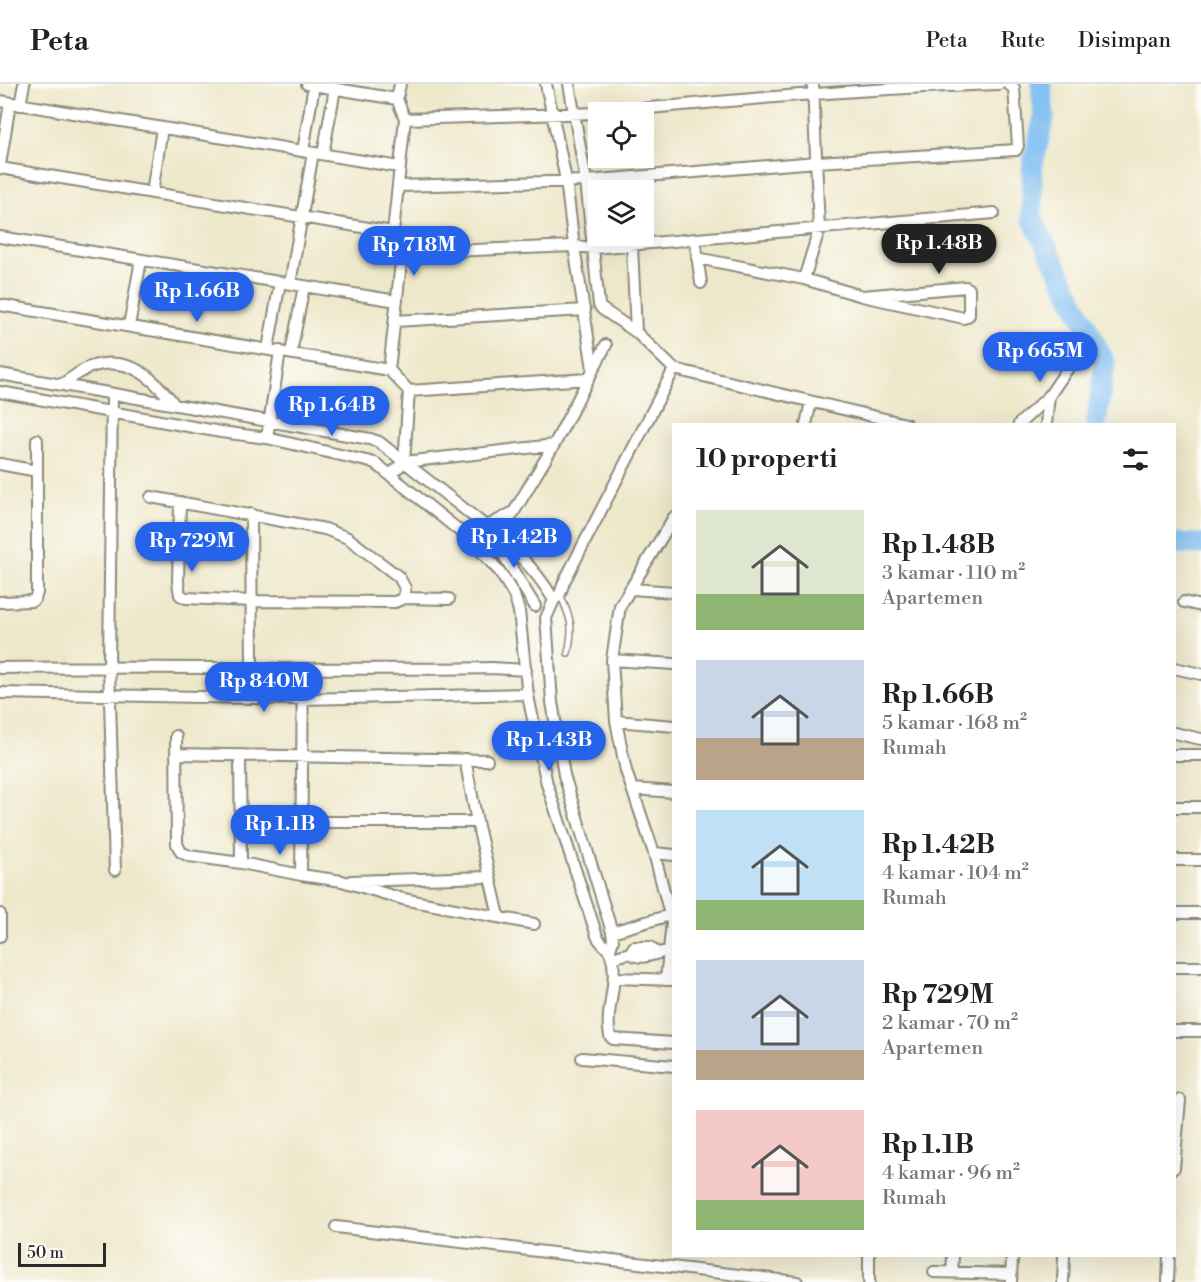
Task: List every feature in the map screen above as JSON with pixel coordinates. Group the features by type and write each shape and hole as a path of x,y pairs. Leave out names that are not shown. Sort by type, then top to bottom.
{"street":[{"path":"24,84 10,103 0,167 393,232"},
{"path":"389,370 402,253 393,232 405,119 397,99 400,84"},
{"path":"546,84 566,180 585,310 590,374"},
{"path":"569,84 586,181 599,305 602,309 636,332 674,369 902,423"},
{"path":"654,107 813,89 999,84"},
{"path":"398,186 586,181 817,162 1016,150 1018,146 1014,88 1008,84"},
{"path":"321,86 397,99"},
{"path":"268,349 302,217 321,86"},
{"path":"313,153 321,86"},
{"path":"804,279 819,230 813,89"},
{"path":"10,103 399,167"},
{"path":"405,119 588,114"},
{"path":"152,193 162,128"},
{"path":"654,243 994,213"},
{"path":"0,237 397,301"},
{"path":"695,240 701,283"},
{"path":"402,253 619,246"},
{"path":"632,246 636,332"},
{"path":"698,258 804,279 862,296 964,318 969,315 969,290 966,287 862,296"},
{"path":"129,326 141,260"},
{"path":"267,438 268,422 303,286"},
{"path":"0,305 389,370 409,391 404,462"},
{"path":"395,321 585,310"},
{"path":"504,540 506,525 512,513 554,445 606,345"},
{"path":"1020,423 1049,396 1077,356"},
{"path":"62,384 89,368 108,364 129,366 147,374 174,404"},
{"path":"672,1043 614,1039 610,1036 614,978 611,954 614,940 564,775 552,702 546,618 674,369"},
{"path":"0,374 379,442 504,540 557,597"},
{"path":"409,391 590,374"},
{"path":"0,392 221,432 267,438 353,456 375,463 391,474 471,540 500,572 514,595 518,608 528,694 547,784 597,936 611,954 630,953 634,947 650,947 656,952 669,951"},
{"path":"112,394 110,412 110,667 115,870"},
{"path":"1046,423 1049,396"},
{"path":"806,423 811,402"},
{"path":"0,602 32,601 37,593 37,440"},
{"path":"391,474 404,462 554,445"},
{"path":"0,464 37,471"},
{"path":"151,497 250,514 325,530 348,538 399,578 405,588 404,598"},
{"path":"180,502 178,582 180,595 186,598 395,602 404,598 449,599"},
{"path":"486,527 512,513"},
{"path":"250,514 252,669"},
{"path":"614,978 670,980 669,951 672,920 654,853 626,771 616,721 612,660 619,612 672,522"},
{"path":"486,527 535,606"},
{"path":"632,589 672,592"},
{"path":"518,608 535,606 557,597"},
{"path":"1184,602 1201,606"},
{"path":"612,660 672,664"},
{"path":"0,668 492,668 526,670"},
{"path":"1176,668 1201,674"},
{"path":"301,875 303,669"},
{"path":"0,693 302,699 528,694"},
{"path":"616,721 672,726"},
{"path":"1176,733 1201,739"},
{"path":"176,736 178,849 189,856 342,881 403,899 534,924"},
{"path":"177,754 487,760"},
{"path":"1176,754 1201,755"},
{"path":"240,755 241,863"},
{"path":"465,759 499,916"},
{"path":"632,789 672,792"},
{"path":"1176,807 1201,807"},
{"path":"301,822 477,822"},
{"path":"654,853 672,855"},
{"path":"1176,860 1201,860"},
{"path":"342,881 490,877"},
{"path":"1176,913 1201,913"},
{"path":"0,914 0,936"},
{"path":"612,932 672,920"},
{"path":"1176,968 1201,967"},
{"path":"1176,1031 1201,1031"},
{"path":"582,1058 672,1066"},
{"path":"1176,1145 1180,1100"},
{"path":"336,1227 797,1282"},
{"path":"869,1257 869,1282"},
{"path":"952,1272 953,1257"},
{"path":"934,1272 1011,1278 1012,1257"},
{"path":"1063,1282 1064,1257"},
{"path":"1168,1282 1169,1257"}],"lane":[{"path":"557,597 572,623 568,653"}],"waterway":[{"path":"1041,84 1044,117 1032,168 1032,218 1105,363 1096,423"},
{"path":"1176,543 1201,544"}]}
